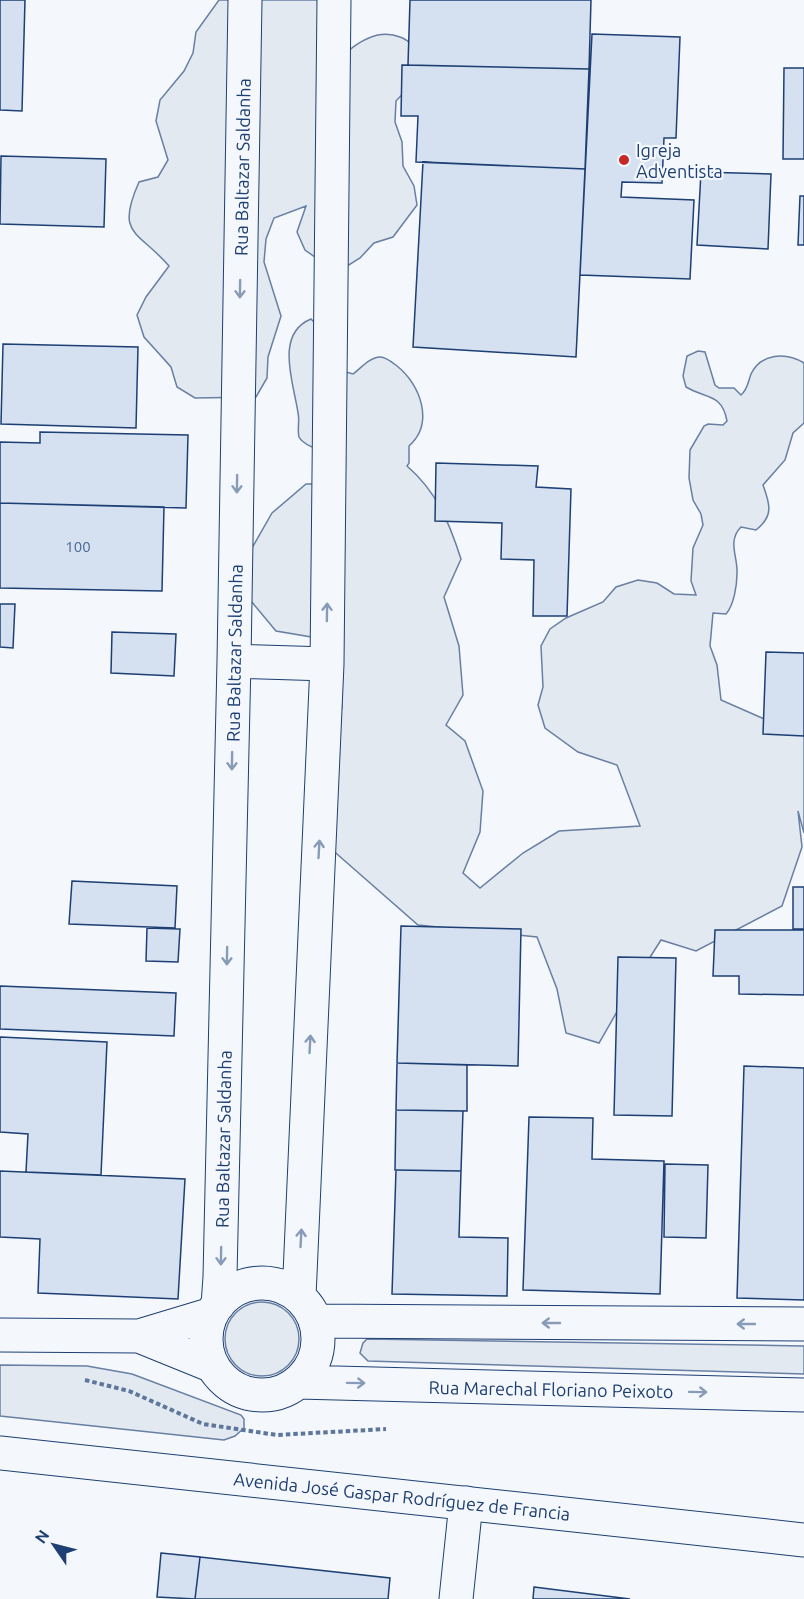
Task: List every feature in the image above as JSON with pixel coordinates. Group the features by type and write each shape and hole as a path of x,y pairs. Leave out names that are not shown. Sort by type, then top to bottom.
{"main road":[{"name":"Rua Baltazar Saldanha","path":"215,1310 220,1277 234,661 245,0"},
{"path":"334,0 327,664 307,1309 318,1336 312,1364 298,1382 285,1390 267,1395 249,1394 226,1382 213,1366 206,1341 215,1310 226,1296 242,1287 260,1283 282,1287 307,1309 804,1324"},
{"path":"234,661 327,664"},
{"path":"0,1335 139,1336 215,1310"},
{"path":"139,1336 213,1366"},
{"name":"Rua Marechal Floriano Peixoto","path":"298,1382 804,1395"},
{"name":"Avenida José Gaspar Rodríguez de Francia","path":"0,1453 804,1540"},
{"path":"456,1599 466,1503"}],"shaded area":[{"path":"219,0 340,0 347,52 358,43 385,34 402,38 417,48 416,72 412,83 396,101 395,122 402,142 403,166 414,186 417,205 393,237 374,243 360,258 341,270 322,262 305,250 297,232 306,206 274,218 266,239 264,262 281,316 268,357 267,378 256,397 195,398 177,387 171,367 144,337 137,315 146,297 169,266 133,231 129,213 139,182 158,177 168,160 156,121 160,100 184,71 193,53 196,32"},
{"path":"311,319 318,326 324,366 353,374 373,359 384,358 405,374 418,393 423,415 417,437 409,446 407,466 426,486 441,508 461,559 444,597 459,646 463,695 446,725 465,741 483,791 480,832 463,873 480,888 523,853 559,831 640,826 617,765 578,752 545,728 538,705 543,687 541,646 550,629 566,618 603,602 616,587 638,580 657,583 674,594 696,595 691,581 693,548 703,525 701,514 693,500 689,478 690,450 704,426 723,425 727,421 725,412 717,401 686,387 683,376 687,356 698,351 705,352 715,385 719,388 734,388 741,395 755,367 767,358 790,357 804,363 804,423 793,433 785,460 763,485 769,504 766,520 756,530 741,527 737,532 734,543 737,573 734,595 726,614 713,613 710,646 717,665 721,700 771,722 804,697 804,833 798,811 802,847 782,906 696,951 661,940 599,1043 566,1033 557,989 537,937 418,925 305,826 307,767 342,708 335,641 276,631 246,595 252,548 272,513 306,484 318,484 314,448 299,437 299,416 289,361 293,336 300,326"},
{"path":"255,1302 269,1302 283,1308 293,1318 299,1332 299,1346 293,1360 283,1370 269,1376 255,1376 241,1370 231,1360 225,1346 225,1332 231,1318 241,1308"},
{"path":"367,1339 804,1346 804,1374 368,1361 360,1353"},
{"path":"0,1365 87,1366 132,1374 241,1415 244,1419 244,1428 235,1436 224,1440 0,1416"}],"building":[{"path":"0,0 25,0 22,111 0,110"},
{"path":"410,0 591,0 589,69 408,65"},
{"name":"Igreja Adventista","path":"592,34 680,37 676,138 664,138 662,183 622,182 621,197 694,200 690,279 580,275"},
{"path":"402,65 589,69 585,169 416,162 418,116 401,116"},
{"path":"784,68 804,68 804,159 783,159"},
{"path":"1,156 106,159 104,227 0,224"},
{"path":"423,162 585,169 576,357 413,347"},
{"path":"701,172 771,174 768,249 697,245"},
{"path":"800,196 804,196 804,245 798,245"},
{"path":"3,344 138,347 136,428 1,424"},
{"path":"40,432 188,435 186,508 0,503 0,442 40,443"},
{"path":"436,463 538,466 536,487 571,489 567,616 533,616 534,560 501,559 502,523 435,521"},
{"path":"0,503 164,507 162,591 0,588"},
{"path":"0,604 15,604 13,648 0,647"},
{"path":"112,632 176,634 174,676 111,673"},
{"path":"766,652 804,653 804,736 763,734"},
{"path":"72,881 177,886 175,928 69,924"},
{"path":"793,887 804,887 804,929 793,929"},
{"path":"401,926 521,929 518,1066 397,1063"},
{"path":"147,928 180,929 178,962 146,961"},
{"path":"715,930 804,930 804,995 739,994 739,976 713,976"},
{"path":"618,957 676,958 672,1116 614,1115"},
{"path":"0,986 176,993 174,1036 0,1029"},
{"path":"0,1037 107,1042 101,1175 26,1172 28,1134 0,1132"},
{"path":"397,1063 467,1065 467,1111 396,1110"},
{"path":"744,1066 804,1068 804,1300 737,1298"},
{"path":"396,1110 463,1111 461,1171 395,1170"},
{"path":"529,1117 593,1118 592,1159 664,1161 660,1294 523,1290"},
{"path":"665,1164 708,1165 706,1238 664,1237"},
{"path":"396,1170 461,1171 459,1237 508,1238 507,1296 392,1294"},
{"path":"0,1171 185,1179 178,1299 38,1293 40,1239 0,1237"},
{"path":"161,1553 200,1557 195,1599 157,1597"},
{"path":"200,1557 390,1578 388,1599 195,1599"},
{"path":"534,1587 630,1599 533,1599"}],"place":[{"name":"Igreja Adventista","path":"624,160"}]}
